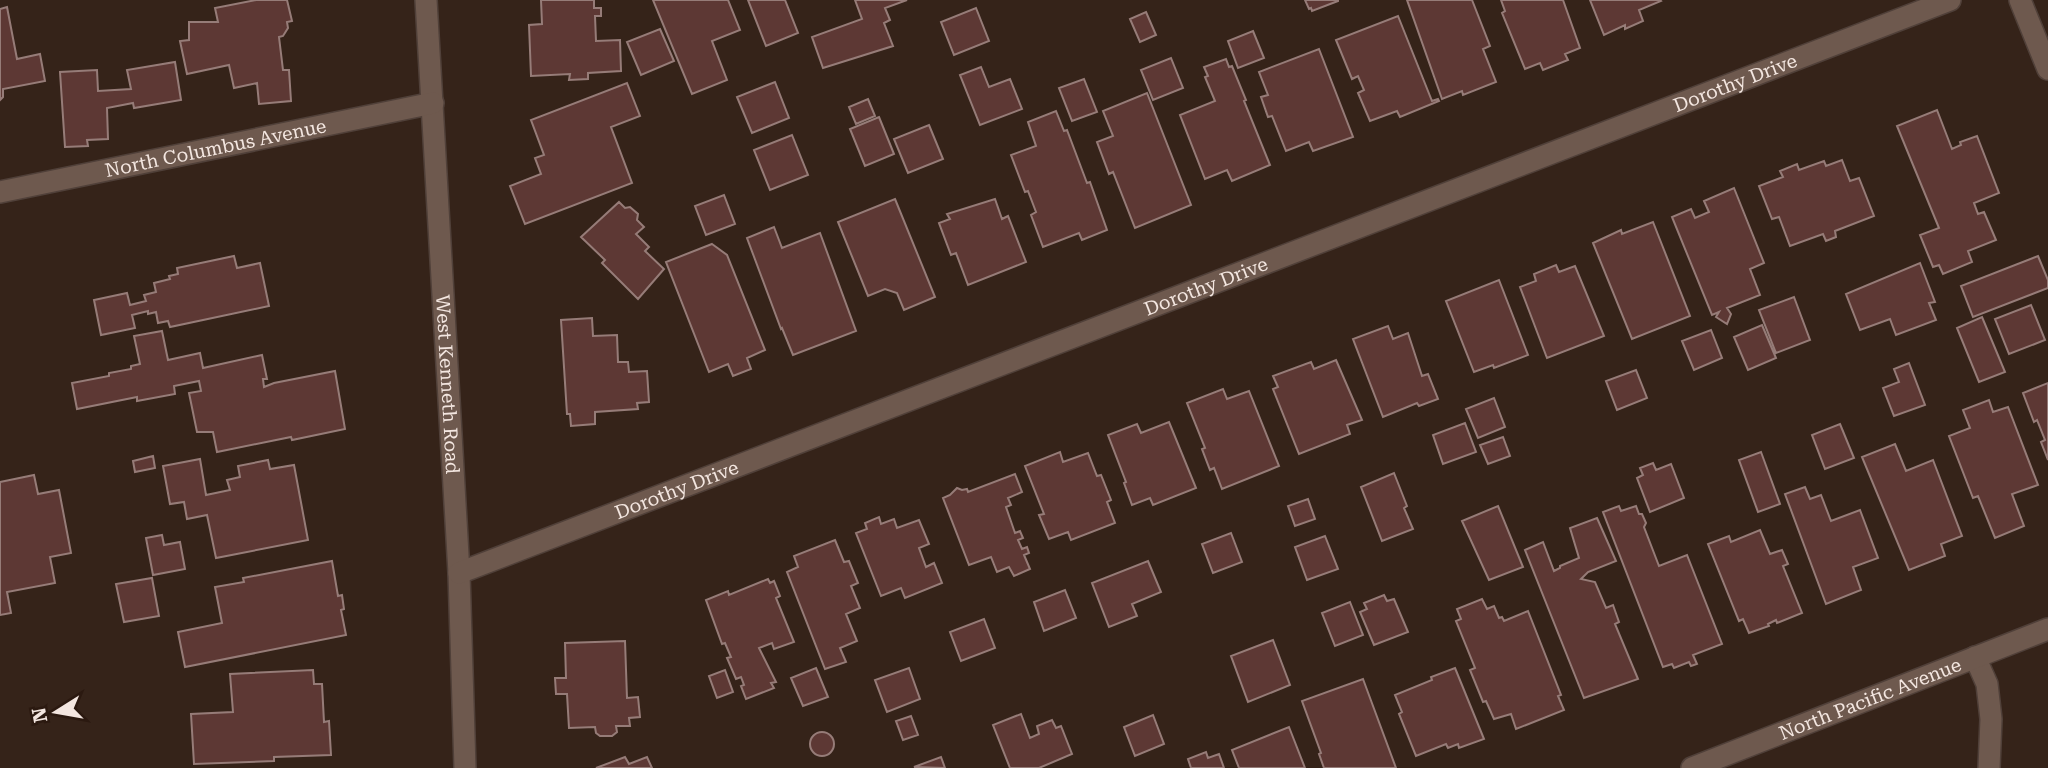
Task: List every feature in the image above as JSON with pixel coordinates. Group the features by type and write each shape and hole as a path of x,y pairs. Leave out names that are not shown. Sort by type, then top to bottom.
{"street":[{"name":"West Kenneth Road","path":"426,0 459,573 465,768"},
{"name":"Dorothy Drive","path":"459,573 1950,0"},
{"path":"2020,0 2048,69"},
{"name":"North Columbus Avenue","path":"0,192 432,103"},
{"name":"North Pacific Avenue","path":"1692,768 2048,629"},
{"path":"1975,657 1986,684 1991,719 1989,768"}],"building":[{"path":"256,0 287,0 292,21 287,22 288,28 283,36 279,37 283,70 289,70 291,101 259,104 257,83 234,88 229,65 187,74 180,41 189,40 189,22 218,22 215,8"},
{"path":"541,0 594,0 594,8 601,8 601,16 595,16 596,41 620,40 621,71 588,73 588,79 569,80 570,74 531,76 529,25 542,24"},
{"path":"653,0 728,0 740,30 712,41 727,80 692,94"},
{"path":"748,0 785,0 798,33 766,46"},
{"path":"855,0 907,0 885,8 890,20 884,23 893,46 823,68 812,37 862,19"},
{"path":"1305,0 1338,0 1338,1 1312,11"},
{"path":"1407,0 1472,0 1490,46 1483,49 1496,82 1463,95 1462,91 1442,99"},
{"path":"1501,0 1563,0 1580,48 1565,54 1568,60 1543,70 1540,63 1525,69 1502,13 1505,11"},
{"path":"1590,0 1661,1 1639,10 1643,21 1625,29 1625,25 1604,35"},
{"path":"7,7 17,59 40,54 45,81 3,89 3,97 0,100 0,9"},
{"path":"976,8 989,41 954,55 941,22"},
{"path":"1146,12 1156,35 1140,42 1130,19"},
{"path":"1398,16 1432,101 1439,101 1400,117 1397,111 1370,121 1358,93 1364,90 1358,76 1352,79 1336,40"},
{"path":"660,29 674,61 641,75 627,42"},
{"path":"1253,31 1264,58 1238,68 1228,41"},
{"path":"1319,49 1353,137 1313,151 1309,142 1286,151 1261,97 1268,95 1259,72"},
{"path":"1171,58 1183,88 1153,100 1141,70"},
{"path":"1226,59 1229,67 1232,66 1270,165 1232,181 1227,170 1205,179 1180,115 1215,101 1205,77 1208,76 1204,67"},
{"path":"175,62 181,100 134,108 133,103 107,108 108,139 87,140 88,146 65,147 60,72 97,70 98,91 131,89 127,70"},
{"path":"981,67 989,87 1010,79 1022,109 980,125 960,75"},
{"path":"1084,79 1097,112 1072,121 1059,88"},
{"path":"775,82 789,118 752,133 737,97"},
{"path":"627,83 640,116 611,127 632,183 525,224 510,186 541,174 535,158 544,155 531,120"},
{"path":"1147,93 1191,205 1135,228 1113,172 1109,174 1097,142 1113,136 1103,111"},
{"path":"868,99 875,116 856,124 849,107"},
{"path":"1937,110 1952,149 1961,145 1960,142 1977,136 1999,193 1974,203 1978,214 1984,212 1996,240 1968,251 1972,262 1943,274 1939,265 1933,267 1920,235 1939,228 1897,126"},
{"path":"1056,111 1064,131 1067,130 1087,183 1090,182 1107,230 1082,240 1079,233 1043,247 1031,215 1036,212 1011,155 1036,146 1028,122"},
{"path":"879,117 894,154 865,166 850,129"},
{"path":"929,125 943,159 908,173 894,139"},
{"path":"792,135 808,175 770,190 754,150"},
{"path":"1842,160 1850,181 1859,178 1874,216 1835,231 1836,237 1826,241 1823,234 1790,246 1779,217 1772,219 1759,186 1783,177 1780,171 1797,164 1799,170 1824,161 1826,166"},
{"path":"1734,188 1764,263 1750,269 1760,295 1727,308 1731,314 1727,324 1716,317 1719,312 1712,315 1672,217 1691,209 1695,218 1709,212 1704,201"},
{"path":"724,195 735,224 706,235 695,206"},
{"path":"895,199 935,297 904,310 897,293 885,289 868,296 838,222"},
{"path":"995,199 1002,219 1008,216 1026,262 968,285 956,253 951,255 939,223 950,219 947,214"},
{"path":"619,202 638,214 637,220 644,227 636,234 649,247 645,251 664,269 638,299 602,263 605,260 581,237"},
{"path":"1653,222 1690,316 1632,339 1593,243 1621,230 1622,234"},
{"path":"774,227 782,248 820,233 856,331 793,355 747,238"},
{"path":"712,244 727,255 765,350 747,358 751,369 733,376 728,364 709,372 666,262"},
{"path":"234,256 237,268 260,263 269,306 170,327 168,321 158,323 156,312 148,314 148,311 132,315 135,328 101,335 94,300 127,293 130,305 146,301 144,295 156,292 154,283 178,274 177,268"},
{"path":"2038,256 2048,280 2048,288 1973,317 1961,286"},
{"path":"1920,263 1935,302 1929,303 1936,320 1896,335 1890,319 1860,330 1846,294"},
{"path":"1556,265 1559,272 1575,266 1604,336 1547,358 1520,287 1536,281 1534,274"},
{"path":"1499,280 1528,355 1494,368 1493,365 1474,372 1446,301"},
{"path":"1794,297 1810,340 1776,353 1759,310"},
{"path":"2031,305 2045,340 2009,354 1995,319"},
{"path":"1982,317 2005,372 1979,382 1957,328"},
{"path":"592,318 593,336 617,335 618,362 628,362 629,372 647,371 649,402 637,403 638,409 595,412 595,424 571,426 570,414 567,414 561,320"},
{"path":"1762,325 1776,358 1748,370 1734,337"},
{"path":"1388,326 1393,339 1408,333 1422,376 1428,374 1438,399 1419,406 1417,403 1383,417 1353,339"},
{"path":"1711,330 1722,358 1694,370 1682,341"},
{"path":"162,331 168,360 200,353 203,368 262,355 267,379 263,379 264,387 335,371 345,429 217,452 213,432 197,432 189,393 201,391 199,381 174,386 175,394 137,401 137,397 77,409 72,383 109,376 109,373 131,369 131,366 140,364 134,336"},
{"path":"1336,360 1362,420 1347,425 1350,434 1299,454 1273,389 1278,387 1273,376 1311,362 1314,369"},
{"path":"1909,363 1925,405 1894,416 1883,388 1899,382 1894,369"},
{"path":"1636,370 1647,398 1617,410 1606,381"},
{"path":"2048,383 2048,460 2041,442 2045,440 2037,420 2034,422 2023,393"},
{"path":"1223,389 1227,399 1249,391 1279,466 1222,489 1214,468 1210,470 1202,449 1205,448 1187,403"},
{"path":"1494,398 1505,427 1478,438 1466,409"},
{"path":"1989,400 1993,412 2008,407 2038,485 2012,494 2024,526 1995,538 1978,496 1973,498 1949,436 1970,428 1963,410"},
{"path":"1169,422 1196,488 1153,505 1150,498 1132,505 1108,435 1137,424 1141,433"},
{"path":"1465,423 1476,452 1443,464 1433,435"},
{"path":"1840,424 1854,458 1825,469 1812,435"},
{"path":"1503,437 1510,456 1488,464 1480,445"},
{"path":"1895,444 1906,471 1933,460 1962,536 1941,544 1945,556 1909,570 1862,457"},
{"path":"1060,452 1063,462 1088,453 1111,500 1107,502 1115,523 1071,540 1068,532 1049,539 1039,515 1044,514 1025,466"},
{"path":"1761,452 1780,504 1758,512 1739,460"},
{"path":"153,456 155,468 135,472 133,461"},
{"path":"200,459 206,495 230,490 227,480 240,477 238,466 268,460 270,469 294,465 308,540 216,558 207,515 187,519 184,502 170,504 163,466"},
{"path":"1653,463 1656,470 1671,464 1684,498 1650,512 1637,478 1643,475 1640,468"},
{"path":"1394,473 1413,529 1382,541 1361,487"},
{"path":"1015,474 1022,492 1008,498 1011,505 1006,507 1015,533 1020,531 1023,538 1018,540 1022,549 1027,547 1029,553 1024,555 1030,569 1014,576 1009,567 997,572 991,557 969,565 943,498 957,488 967,489 968,492"},
{"path":"34,475 38,494 59,490 71,553 50,557 55,583 7,592 11,613 0,615 0,482"},
{"path":"1805,487 1810,499 1821,495 1831,521 1860,510 1878,558 1853,567 1861,590 1826,604 1785,494"},
{"path":"1308,499 1315,519 1295,526 1288,506"},
{"path":"1498,506 1523,567 1489,580 1462,521"},
{"path":"1619,506 1621,511 1636,506 1639,514 1642,514 1646,523 1644,527 1659,566 1687,555 1722,644 1693,655 1697,664 1691,666 1689,662 1674,668 1672,664 1663,667 1603,512"},
{"path":"879,517 881,524 894,519 897,528 919,520 929,544 919,548 926,567 934,563 942,583 905,598 901,588 881,596 856,533 867,529 865,523"},
{"path":"1597,518 1616,561 1588,572 1581,579 1595,582 1606,608 1613,605 1619,622 1615,624 1638,679 1584,698 1525,550 1543,542 1554,571 1579,558 1570,528"},
{"path":"1760,530 1770,554 1782,550 1788,564 1783,566 1802,613 1777,623 1776,620 1768,624 1769,626 1749,633 1743,619 1739,621 1708,544 1729,536 1731,542"},
{"path":"1231,533 1242,562 1213,573 1202,544"},
{"path":"162,535 164,545 180,542 185,569 153,575 146,538"},
{"path":"1325,536 1338,569 1307,580 1295,547"},
{"path":"835,540 844,562 849,561 858,583 851,586 860,608 846,614 857,641 840,648 846,662 825,669 787,572 798,567 794,556"},
{"path":"332,561 338,596 342,595 344,609 341,610 346,635 185,667 178,632 222,623 215,587 244,582 243,578"},
{"path":"1148,561 1161,592 1132,604 1137,616 1109,627 1092,583"},
{"path":"152,578 159,616 124,622 116,584"},
{"path":"768,579 770,583 774,581 780,596 776,598 794,642 774,649 772,643 759,648 776,682 771,683 774,688 746,699 741,677 736,679 727,658 731,657 725,643 722,644 706,600 728,591 729,595"},
{"path":"1065,590 1076,618 1044,631 1034,602"},
{"path":"1384,595 1387,601 1394,599 1408,632 1374,645 1360,612 1367,609 1364,603"},
{"path":"1482,599 1487,609 1494,606 1499,618 1502,617 1504,621 1528,611 1561,695 1558,696 1564,710 1516,729 1511,714 1494,719 1486,701 1483,702 1470,670 1475,668 1456,621 1461,619 1457,609"},
{"path":"1350,602 1363,635 1335,646 1322,613"},
{"path":"984,619 995,648 961,661 950,632"},
{"path":"1273,640 1290,685 1248,702 1231,656"},
{"path":"625,641 627,698 638,697 640,717 629,718 630,726 616,726 617,732 612,736 600,736 595,727 569,728 567,694 556,694 555,678 566,678 565,643"},
{"path":"816,668 828,697 803,706 791,678"},
{"path":"909,668 920,699 887,712 875,680"},
{"path":"1455,668 1484,739 1459,748 1458,744 1448,748 1446,744 1416,756 1399,714 1402,712 1395,695"},
{"path":"313,670 314,684 322,684 324,722 329,721 331,755 274,757 274,761 194,764 191,714 233,712 230,674"},
{"path":"725,670 733,692 717,698 709,676"},
{"path":"1363,679 1396,768 1324,768 1302,701"},
{"path":"1021,714 1030,738 1039,734 1037,726 1052,720 1056,728 1061,726 1072,754 1039,768 1010,768 993,725"},
{"path":"1153,715 1164,744 1135,756 1124,727"},
{"path":"911,716 918,735 903,740 896,721"},
{"path":"1289,727 1305,768 1239,768 1232,750"},
{"path":"822,732 833,739 834,744 827,755 822,756 811,749 810,744 817,733"},
{"path":"1206,752 1208,758 1219,754 1224,768 1191,768 1188,759"},
{"path":"625,757 629,764 647,757 652,768 596,768"},
{"path":"941,757 945,768 914,767"}]}
